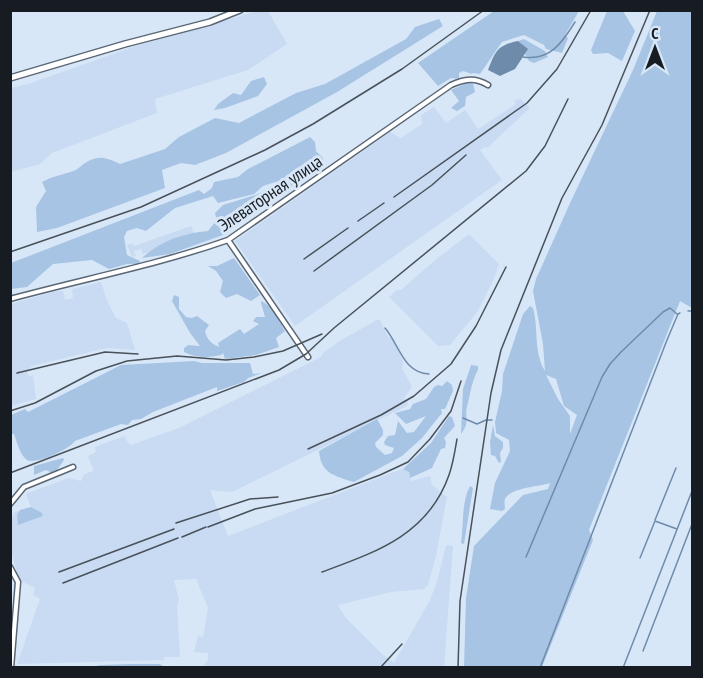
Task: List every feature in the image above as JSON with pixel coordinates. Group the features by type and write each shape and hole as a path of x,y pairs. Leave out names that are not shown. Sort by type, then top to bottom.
{"street":[{"path":"10,78 210,22 240,10"},
{"name":"Элеваторная улица","path":"10,299 189,254 228,240 451,85 473,79 481,80 488,85"},
{"path":"228,240 308,357"},
{"path":"10,504 24,487 73,466"},
{"path":"10,567 18,582 12,668"}],"shaded area":[{"path":"257,11 268,11 287,44 248,70 155,99 157,113 52,153 40,164 11,172 11,88 133,47"},
{"path":"494,11 579,11 565,35 568,38 562,53 546,49 544,45 524,35 502,42 480,74 463,71 459,73 459,79 451,78 438,86 418,63"},
{"path":"607,11 623,11 635,31 622,61 608,53 593,54 591,50"},
{"path":"657,11 692,11 692,308 680,301 589,530 593,540 542,667 464,667 466,598 474,546 523,495 548,489 550,483 513,492 505,499 505,509 502,511 490,509 495,483 510,451 509,440 496,433 495,422 502,391 503,374 523,314 530,306 535,316 539,356 545,371 543,344 533,291 536,279 633,70","holes":["546,375 556,379 564,406 577,415 570,434 570,416 558,399"]},
{"path":"439,19 443,26 337,92 226,153 195,165 181,163 162,170 165,188 57,228 37,232 36,207 46,191 42,182 75,170 94,159 106,158 120,164 165,149 179,137 215,118 239,123 296,93 325,84 406,39 415,27"},
{"path":"524,39 545,51 548,57 534,63 529,61 525,54 527,49 518,41"},
{"path":"518,41 528,49 515,69 500,76 488,70 498,50"},
{"path":"264,77 267,84 258,96 214,110 218,104 233,93 241,95 251,81"},
{"path":"469,82 473,84 475,92 466,97 465,106 457,111 451,108 459,101 451,90"},
{"path":"521,99 530,108 487,148 480,150 502,180 295,326 235,241 390,132 401,138 422,124 421,115 434,107 446,123 465,110 478,129 516,104 514,100"},
{"path":"310,137 315,142 316,151 323,158 324,167 311,176 297,180 291,188 278,192 272,200 253,215 228,224 216,217 215,213 223,205 258,194 282,180 263,186 254,194 218,203 213,196 175,208 146,231 137,228 127,231 124,237 127,255 140,261 139,264 127,264 109,269 92,260 53,264 27,287 11,289 11,263 199,190 204,194 212,188 214,182 238,177 248,169"},
{"path":"215,222 225,232 223,235 170,254 142,258 173,239 208,231"},
{"path":"191,226 195,236 143,254 141,249 134,251 136,256 132,257 127,245 132,243 134,246"},
{"path":"469,234 499,264 478,311 450,345 438,346 389,297 397,290 401,290"},
{"path":"234,258 260,295 251,301 237,294 226,298 220,292 223,281 216,271 208,266 217,266"},
{"path":"101,282 116,318 127,323 135,350 106,348 32,366 27,371 29,377 33,375 36,399 11,406 11,304 63,291 65,300 73,298 72,289"},
{"path":"174,295 179,297 179,309 186,317 197,316 209,325 205,331 207,337 219,347 218,343 240,329 244,334 259,324 253,321 256,317 265,317 261,301 272,310 285,331 276,338 279,347 256,355 225,359 223,353 202,357 184,352 184,348 188,345 200,346 172,301"},
{"path":"380,320 388,337 393,339 403,362 402,368 412,387 404,398 408,402 407,406 232,492 210,490 228,536 407,467 411,481 430,476 432,485 447,497 428,585 424,589 391,592 338,605 346,618 394,663 430,600 446,545 453,546 444,667 204,667 208,660 208,653 194,652 198,636 203,637 208,608 196,579 174,580 179,600 177,605 180,657 164,657 164,660 17,664 40,599 33,595 35,588 19,580 11,551 11,519 15,512 31,507 26,494 68,478 81,481 84,474 94,471 88,456 96,452 95,447 125,436 131,445 179,428 321,357 341,340"},
{"path":"194,361 250,363 253,374 262,373 217,391 217,387 141,419 132,420 128,425 121,424 75,441 60,452 38,460 27,460 14,434 11,434 11,415 25,409 28,412 121,365"},
{"path":"471,365 478,366 478,370 466,410 466,426 461,434 463,389"},
{"path":"447,381 452,385 453,391 445,409 441,409 442,413 422,438 402,456 354,482 330,473 323,465 319,451 377,419 383,435 375,443 376,447 385,455 392,453 394,448 385,445 384,442 388,436 395,435 398,421 407,433 414,432 426,416 406,424 395,413 410,409 413,404 426,399 434,387 442,386"},
{"path":"449,416 452,417 455,426 444,438 445,448 441,449 432,468 410,478 409,472 403,469 431,443"},
{"path":"493,425 495,436 503,442 499,463 495,456 491,455 490,442"},
{"path":"63,458 64,460 54,474 46,470 34,475 34,466"},
{"path":"470,486 473,488 464,544 461,543 464,506"},
{"path":"31,507 43,516 18,525 17,515 20,510"},
{"path":"160,664 163,666 92,667 100,665"}],"waterway":[{"path":"523,57 541,56 554,49 575,22"},
{"path":"526,557 602,377 610,364 663,312 670,308 677,314"},
{"path":"540,668 667,340 680,313"},
{"path":"385,328 407,363 413,369 429,374"},
{"path":"463,418 477,424 492,420"},
{"path":"655,520 676,468"},
{"path":"623,668 692,491"},
{"path":"640,558 655,521 677,529"},
{"path":"643,651 692,524"}],"railway":[{"path":"10,252 141,207 265,150 313,124 402,69 484,10"},
{"path":"394,197 527,103 557,69 591,10"},
{"path":"458,668 460,601 491,393 501,350 562,198 602,125 650,10"},
{"path":"10,473 279,370 306,354 334,328 526,171 545,146 568,99"},
{"path":"314,271 432,185 466,155"},
{"path":"358,221 384,203"},
{"path":"304,259 348,228"},
{"path":"308,449 381,415 414,396 451,364 476,326 506,267"},
{"path":"10,411 35,403 96,371 127,361 177,356 226,360 254,357 283,351 322,334"},
{"path":"17,373 105,352 138,354"},
{"path":"208,527 255,509 332,493 408,462 430,439 451,411 461,381"},
{"path":"322,572 362,557 414,527 440,496 450,471 457,439"},
{"path":"176,523 250,499 278,497"},
{"path":"182,537 206,527"},
{"path":"59,572 174,529"},
{"path":"63,583 178,538"},
{"path":"380,668 402,644"}]}
